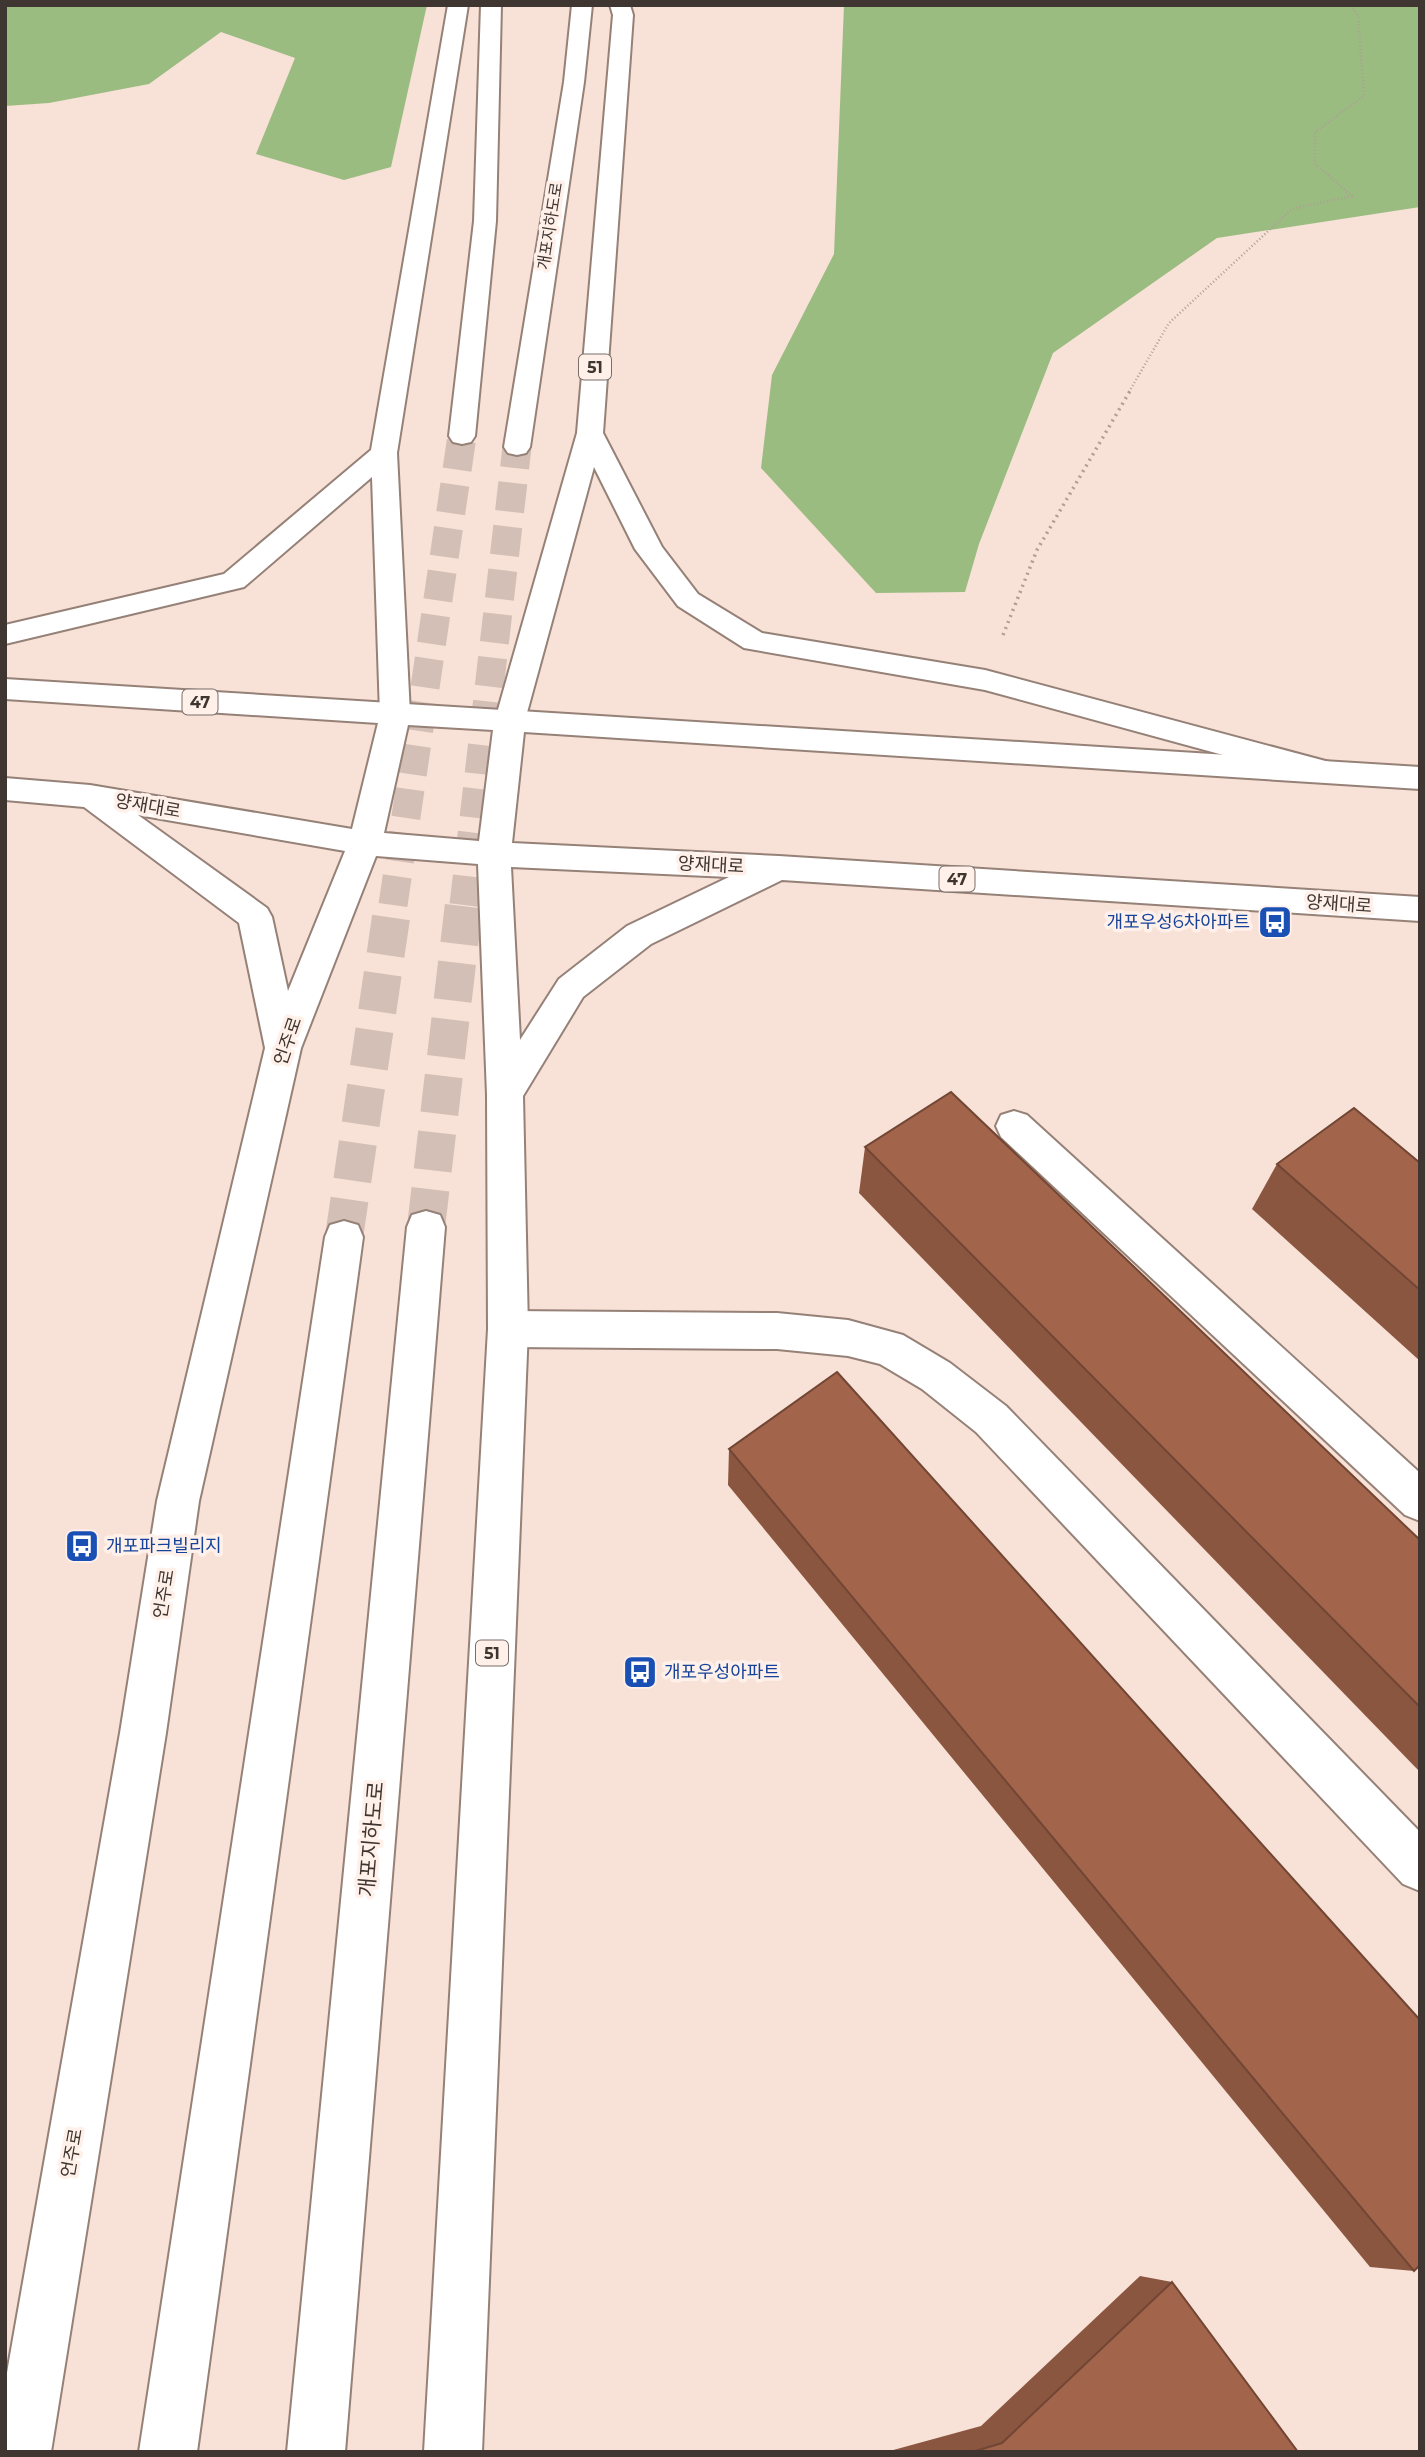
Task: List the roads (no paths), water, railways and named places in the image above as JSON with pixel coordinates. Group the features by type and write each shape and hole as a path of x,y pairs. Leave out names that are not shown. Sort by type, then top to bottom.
{"main road":[{"name":"언주로","path":"22,2452 143,1733 178,1500 283,1048 365,842 395,715 384,453 457,5"},
{"path":"462,436 485,221 491,5"},
{"name":"개포지하도로","path":"517,447 574,82 582,5"},
{"name":"51","path":"453,2452 508,1329 505,1094 494,854 510,720 590,433 623,15 620,5"},
{"path":"590,433 649,549 688,600 754,641 985,680 1322,771"},
{"path":"5,635 234,581 384,453"},
{"name":"47","path":"5,689 1420,778"},
{"name":"양재대로","path":"5,789 90,796 365,842 494,854 779,868 1420,909"},
{"path":"90,796 255,917 283,1048"},
{"path":"505,1094 571,988 639,934 779,868"},
{"path":"1014,1125 1420,1501"},
{"name":"개포지하도로","path":"316,2452 426,1227"},
{"path":"168,2452 344,1237"},
{"path":"508,1329 777,1332 848,1338 889,1348 936,1376 991,1419 1420,1867"}],"tunnel":[{"path":"393,905 462,436"},
{"path":"464,905 517,447"},
{"path":"344,1237 393,904"},
{"path":"426,1227 464,904"}],"place":[{"name":"개포우성6차아파트","path":"1275,922"},
{"name":"개포파크빌리지","path":"82,1546"},
{"name":"개포우성아파트","path":"640,1672"}]}
